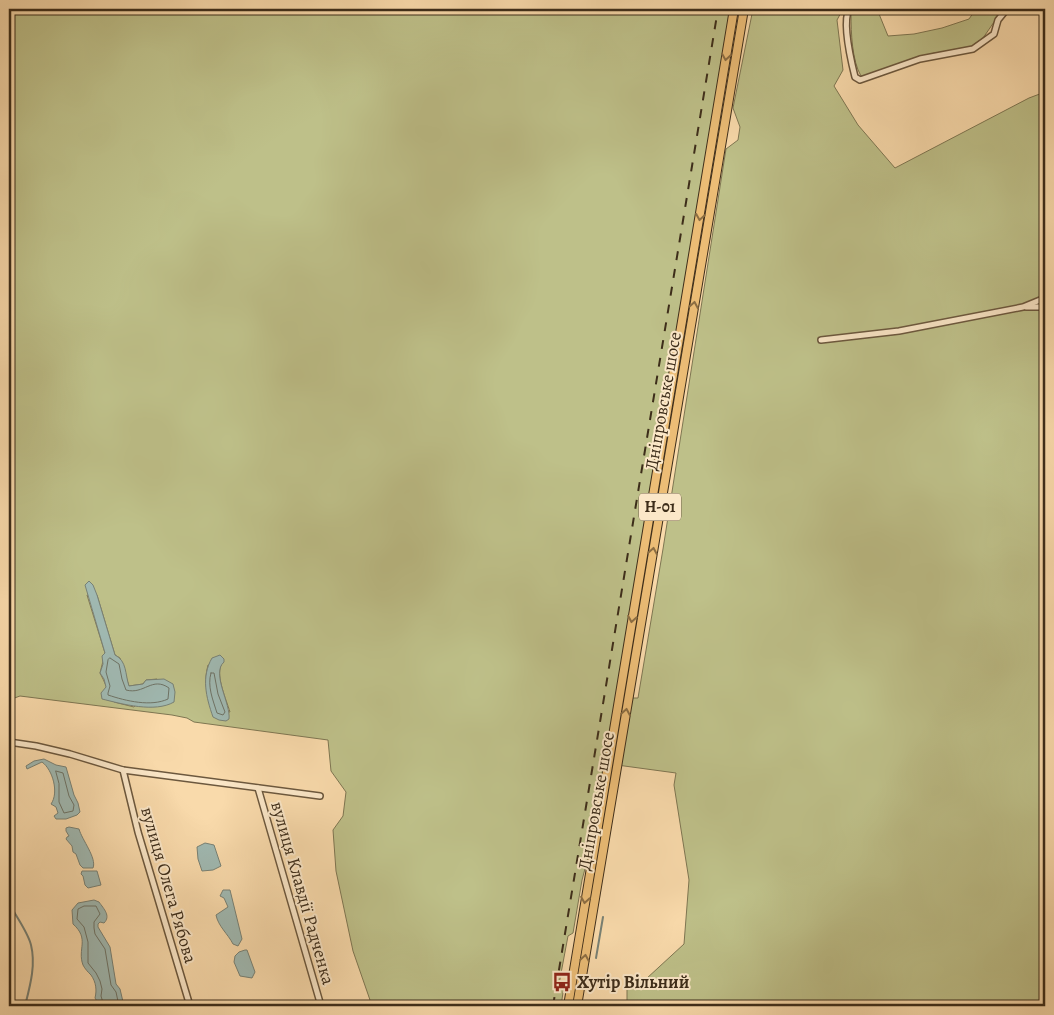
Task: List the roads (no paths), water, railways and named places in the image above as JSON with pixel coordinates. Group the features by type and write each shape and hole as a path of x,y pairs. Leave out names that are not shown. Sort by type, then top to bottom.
{"main road":[{"name":"Дніпровське шосе","path":"568,1006 734,9"},
{"name":"Дніпровське шосе","path":"577,1006 744,9"}],"street":[{"path":"849,9 846,24 855,77 860,80 920,59 973,49 994,34 998,20 1007,9"},
{"path":"1023,307 1045,298"},
{"path":"821,340 900,331 1023,307 1045,307"},
{"path":"9,742 53,750 124,770 320,796"},
{"name":"вулиця Олега Рябова","path":"124,770 138,832 190,1006"},
{"name":"вулиця Клавдії Радченка","path":"258,788 321,1006"}],"water":[{"path":"89,581 97,595 115,655 124,664 129,686 143,684 146,680 164,679 173,684 175,692 174,702 158,707 148,707 102,699 101,693 106,687 100,673 103,664 102,656 105,653 85,585"},
{"path":"220,655 224,662 221,667 220,681 229,713 229,719 226,721 213,717 206,687 207,672 212,658"},
{"path":"44,759 56,765 66,767 78,803 80,812 77,815 66,819 56,819 54,816 58,813 56,807 51,804 55,788 49,770 42,762 27,769 26,766 34,761"},
{"path":"66,828 79,829 93,859 93,868 83,868 80,865 72,846 66,839 69,836"},
{"path":"205,843 214,845 221,866 213,870 202,871 197,847"},
{"path":"82,871 97,871 101,885 88,888 81,874"},
{"path":"223,890 230,890 242,939 238,946 233,944 216,915 228,907 224,898 220,896"},
{"path":"94,900 99,902 107,915 104,923 100,922 98,927 110,947 116,984 120,989 124,1006 100,1006 95,998 94,980 83,965 81,934 73,924 72,910 78,903"},
{"path":"247,950 255,972 252,978 240,976 234,962 235,956"}],"waterway":[{"path":"9,903 31,945 33,960 32,976 25,1006"},
{"path":"596,958 603,917"}],"railway":[{"path":"553,1006 718,9"}],"place":[{"name":"Хутір Вільний","path":"562,982"}]}
